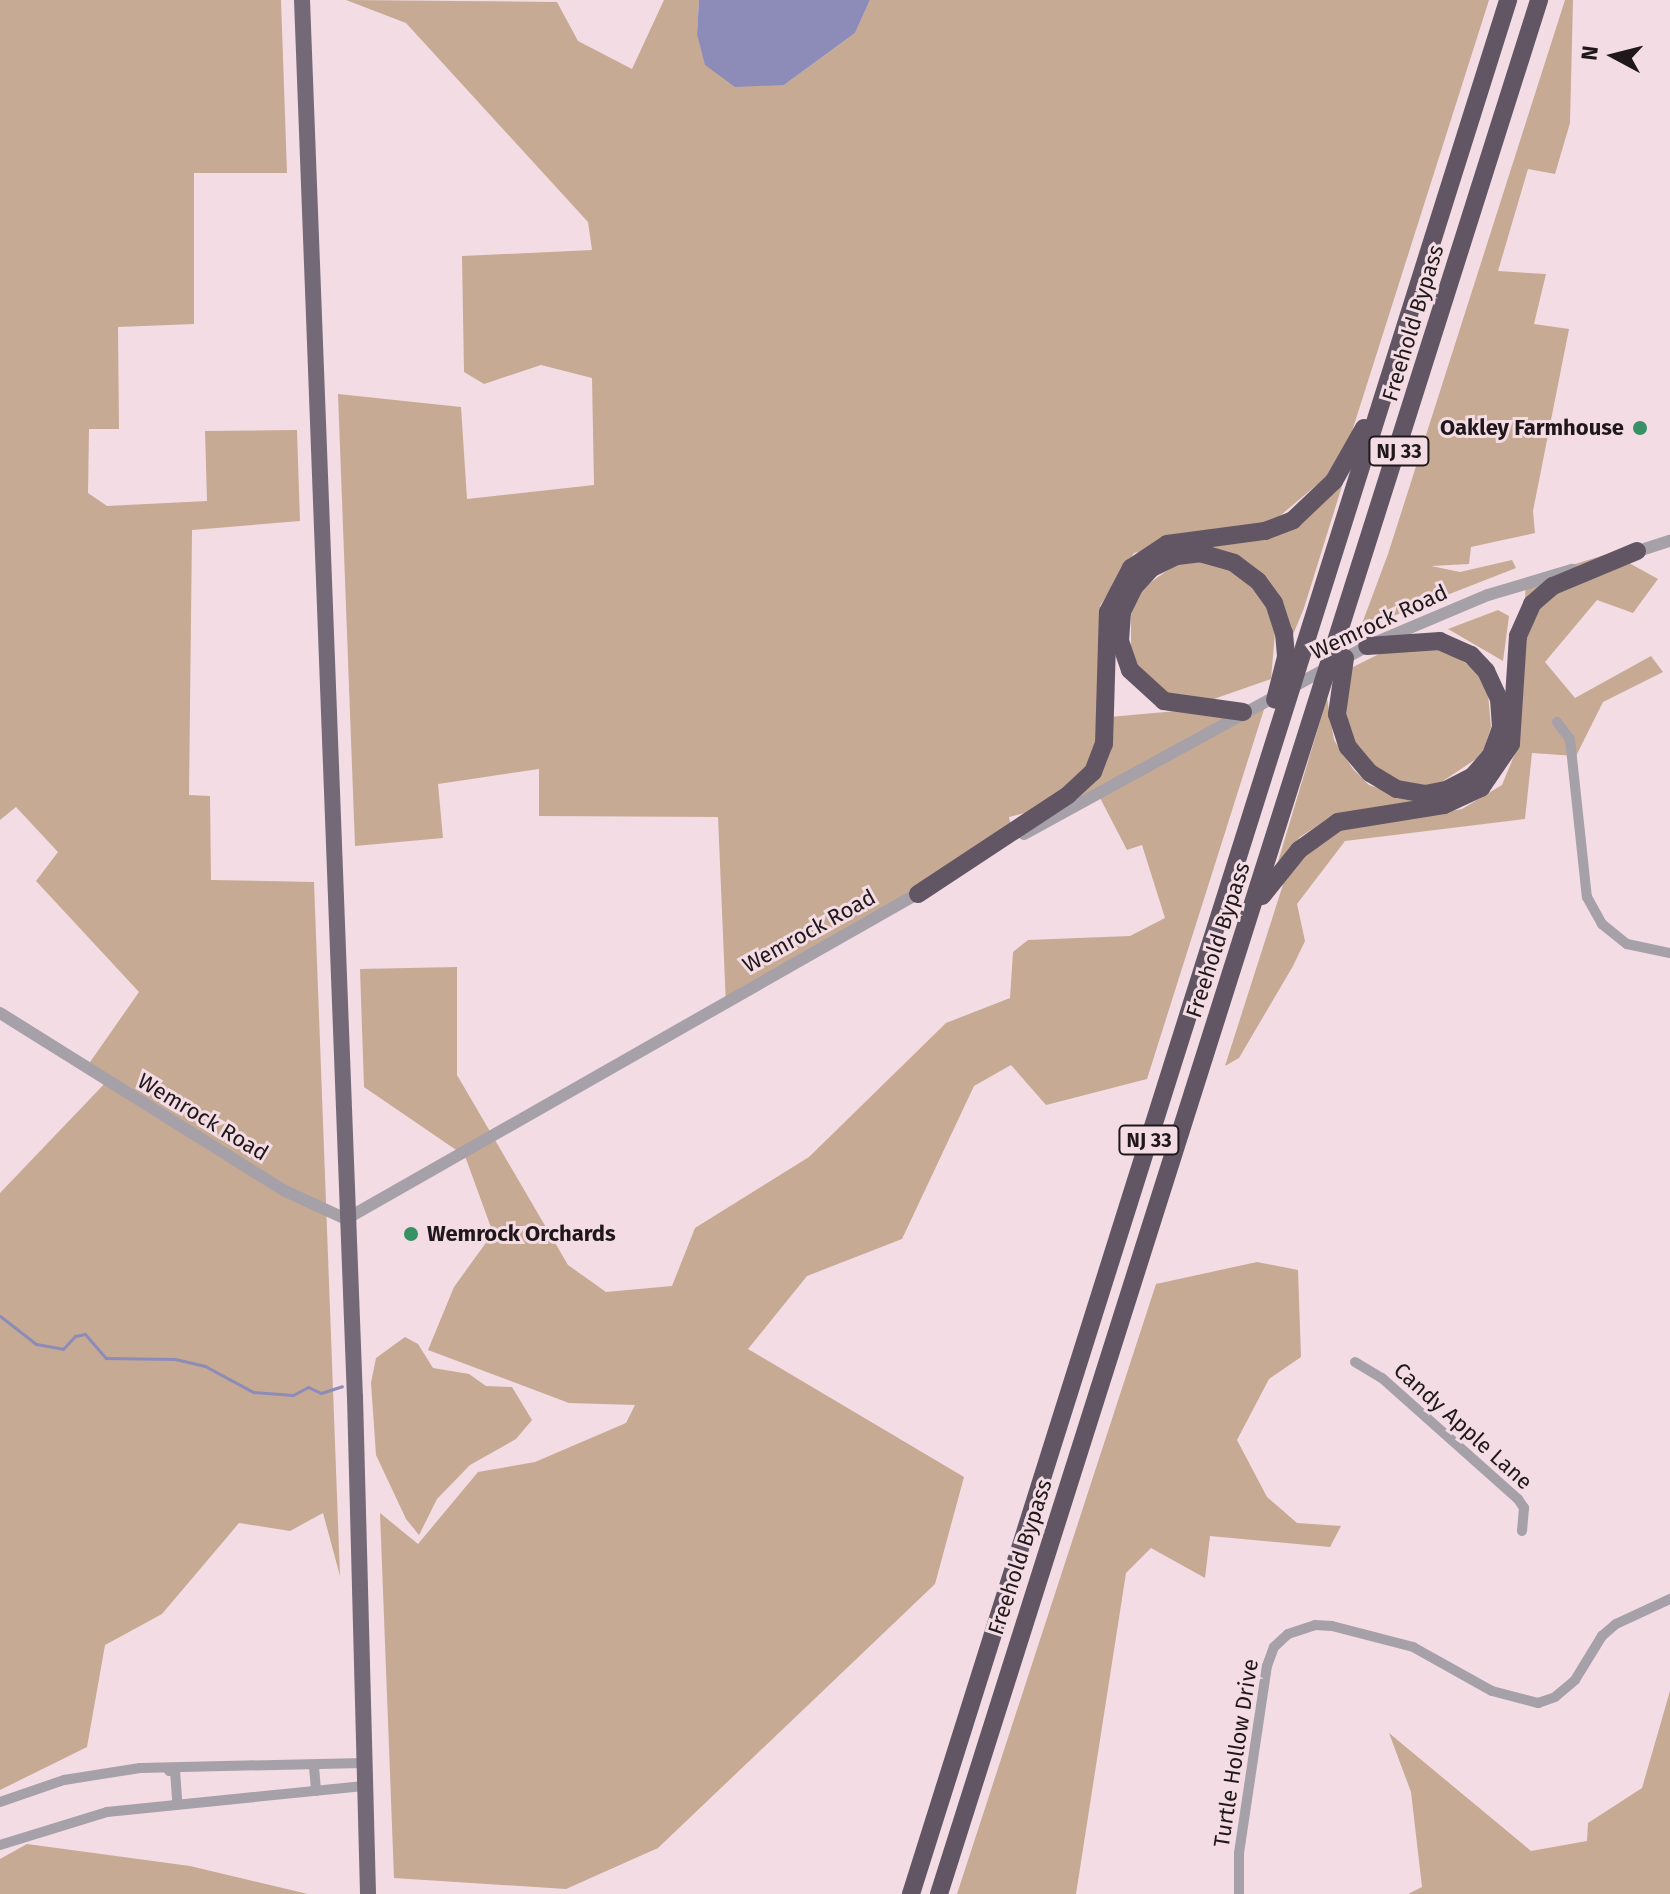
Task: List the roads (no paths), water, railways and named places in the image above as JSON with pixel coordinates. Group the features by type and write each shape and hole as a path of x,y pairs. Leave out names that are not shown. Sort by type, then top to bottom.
{"highway":[{"name":"Freehold Bypass","path":"911,1894 1508,0"},
{"name":"Freehold Bypass","path":"939,1894 1257,901 1539,0"},
{"path":"918,894 1068,795 1097,766 1105,737 1108,612 1131,568 1167,544 1265,531 1301,514 1344,466 1384,386"},
{"path":"1360,649 1440,641 1471,655 1486,671 1499,699 1501,727 1491,755 1473,776 1446,790 1425,794 1387,784 1355,758 1337,714 1344,661 1406,429"},
{"path":"1257,901 1299,850 1338,822 1444,805 1481,788 1511,744 1518,636 1532,604 1553,586 1637,551"},
{"path":"1235,868 1286,657 1280,619 1258,581 1224,558 1192,554 1152,568 1134,587 1122,612 1120,641 1130,670 1164,701 1247,710"}],"main road":[{"path":"302,0 368,1894"}],"street":[{"name":"Wemrock Road","path":"0,1013 283,1190 346,1219 918,894 1360,649 1488,595 1670,541"},
{"path":"1557,722 1570,739 1587,897 1602,924 1627,944 1670,953"},
{"name":"Candy Apple Lane","path":"1355,1362 1382,1378 1518,1499 1524,1508 1522,1531"},
{"name":"Turtle Hollow Drive","path":"1239,1894 1241,1843 1267,1666 1274,1647 1288,1634 1315,1625 1332,1626 1413,1647 1492,1691 1538,1703 1555,1697 1575,1680 1602,1636 1616,1624 1670,1599"},
{"path":"0,1802 64,1780 117,1773 363,1763"},
{"path":"314,1767 316,1791"},
{"path":"175,1770 177,1802"},
{"path":"0,1845 80,1818 177,1802 364,1786"}],"water":[{"path":"699,0 870,0 855,33 784,85 735,87 705,65 697,34"}],"waterway":[{"path":"0,1316 36,1344 63,1349 75,1336 85,1334 106,1358 175,1359 205,1366 253,1392 293,1395 308,1387 321,1393 342,1386"}],"place":[{"name":"Oakley Farmhouse","path":"1640,428"},
{"name":"Wemrock Orchards","path":"411,1234"}]}
